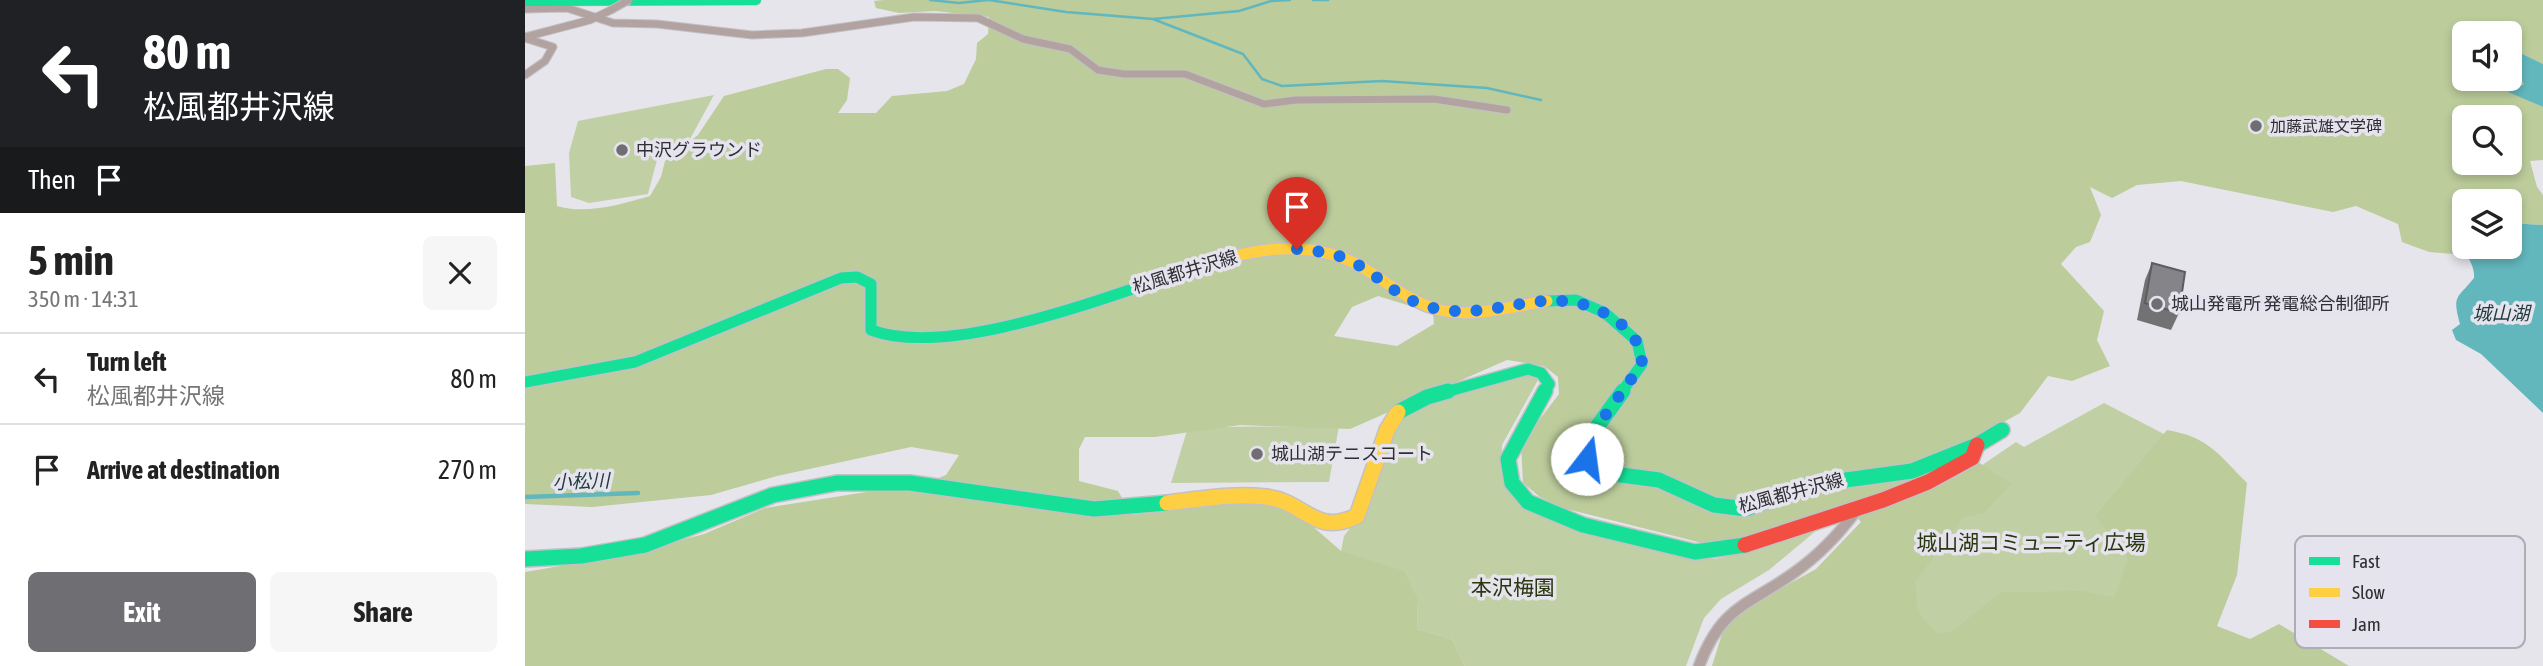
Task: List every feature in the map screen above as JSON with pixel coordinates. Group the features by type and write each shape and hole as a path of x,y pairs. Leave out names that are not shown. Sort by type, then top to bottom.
{"main road":[{"path":"525,1 755,0"},
{"name":"松風都井沢線","path":"525,382 587,373 635,362 841,278 857,277 870,284 873,298 871,330 879,337 935,336 1003,326 1226,257 1297,249 1341,257 1411,301 1431,308 1458,312 1555,300 1576,300 1605,313 1637,341 1642,364 1589,438 1587,459 1595,468 1606,473 1660,480 1714,505 1746,509 1809,485 1912,471 1977,446 2001,430"},
{"name":"松風都井沢線","path":"525,559 581,556 645,545 773,495 837,483 876,481 909,483 1094,509 1235,497 1276,498 1329,526 1340,526 1349,524 1357,516 1387,430 1399,411 1427,397 1528,369 1546,376 1549,384 1511,449 1507,472 1528,502 1557,516 1675,547 1713,552 1747,545 1856,512 1953,470 1972,458 1977,446"}],"street":[{"path":"525,37 596,18 629,0"},
{"path":"525,9 567,8 625,24 657,24 767,35 914,17 978,18 1023,39 1070,49 1098,70 1124,74 1185,74 1264,104 1296,100 1434,100 1507,110"},
{"path":"525,37 553,47 545,61 525,75"},
{"path":"1699,666 1711,632 1730,611 1797,571 1839,534 1856,512"}],"green space":[{"path":"2543,0 2543,64 2522,54 2522,21 2452,21 2452,91 2509,91 2543,107 2543,160 2530,161 2537,187 2543,195 2543,225 2522,224 2522,189 2452,189 2452,254 2429,252 2402,242 2398,224 2356,206 2333,212 2181,181 2137,185 2112,198 2090,187 2101,215 2090,242 2076,247 2061,264 2104,311 2097,340 2110,366 2072,381 2048,376 2020,413 1982,434 1966,454 2011,484 1984,513 1964,517 1915,582 1918,612 1936,633 1951,632 2001,592 2084,591 2114,598 2128,558 2095,516 2167,430 2203,442 2247,483 2237,575 2217,626 2250,639 2279,624 2295,634 2295,648 2319,648 2349,666 1712,666 1727,618 1816,569 1861,522 1848,507 1722,548 1563,508 1540,497 1523,483 1521,444 1559,394 1558,377 1544,366 1507,360 1350,429 1240,425 1155,437 1085,437 1079,449 1079,481 1118,491 1132,515 1229,504 1280,504 1302,517 1341,551 1404,571 1418,600 1417,629 1452,639 1465,666 525,666 525,572 625,555 704,534 765,508 873,491 914,488 946,475 959,455 911,447 777,476 711,495 592,507 525,504 525,166 555,163 557,206 580,209 604,207 650,196 661,177 665,161 698,135 724,96 826,69 838,69 850,78 847,100 838,113 876,113 892,96 947,91 964,84 976,59 977,43 988,34 989,17 935,11 899,13 876,8 874,1","holes":["1378,296 1433,313 1434,324 1397,346 1334,336 1352,307"]},
{"name":"中沢グラウンド","path":"714,95 690,139 658,156 648,194 589,203 571,197 569,153 578,121"},
{"name":"本沢梅園","path":"1505,373 1533,375 1538,380 1502,445 1501,472 1513,497 1540,516 1695,558 1715,559 1823,525 1769,570 1721,599 1704,618 1686,666 1465,666 1452,639 1417,629 1418,600 1341,551 1344,536 1360,515 1401,416 1406,411"},
{"name":"城山湖コミュニティ広場","path":"2104,403 2164,434 2118,608 1803,666 1972,472 2016,442 2024,447"},
{"name":"城山湖テニスコート","path":"1339,426 1329,482 1171,483 1188,427"}],"water":[{"path":"2522,54 2543,64 2543,107 2508,92 2522,91"},
{"name":"城山湖","path":"2522,224 2543,225 2543,413 2481,354 2456,340 2452,330 2460,324 2456,302 2474,278 2469,259 2522,259"}],"building":[{"path":"2152,263 2185,272 2179,313 2145,303"}],"waterway":[{"path":"930,0 959,3 988,0"},
{"path":"989,0 1066,12 1153,19"},
{"path":"1153,19 1239,11 1271,1 1290,0"},
{"path":"1313,0 1328,0"},
{"path":"1153,19 1243,54 1262,79 1282,86 1382,81 1487,88 1541,100"},
{"name":"小松川","path":"525,497 638,493"}],"traffic: fast":[{"path":"525,1 756,0"},
{"path":"525,382 635,362 841,278 857,277 871,284 871,330 893,338 926,338 1015,323 1168,277"},
{"path":"1547,301 1576,300 1605,313 1637,341 1642,364 1589,438 1587,459 1595,468 1606,473 1659,480 1714,505 1746,509 1809,485 1912,471 1977,445 2002,430"},
{"path":"1398,412 1427,397 1528,369 1541,373 1549,384 1508,459 1512,483 1528,502 1583,525 1695,552 1745,545"},
{"path":"525,559 581,556 645,545 773,495 837,483 910,483 1094,509 1167,503"}],"traffic: slow":[{"path":"1168,277 1231,257 1299,248 1341,257 1414,300 1440,310 1480,311 1547,301"},
{"path":"1167,503 1224,497 1267,497 1290,504 1325,523 1344,522 1357,516 1387,430 1398,412"}],"traffic: jam":[{"path":"1745,545 1883,500 1928,482 1972,458 1977,445"}],"place":[{"name":"加藤武雄文学碑","path":"2256,126"},
{"name":"中沢グラウンド","path":"622,150"},
{"name":"城山発電所 発電総合制御所","path":"2157,304"},
{"name":"城山湖テニスコート","path":"1257,454"}],"route":[{"path":"1297,249 1326,253 1355,263 1395,292 1431,308 1458,312 1555,300 1576,300 1620,323 1637,341 1642,364 1638,374 1589,438 1587,459"}]}
